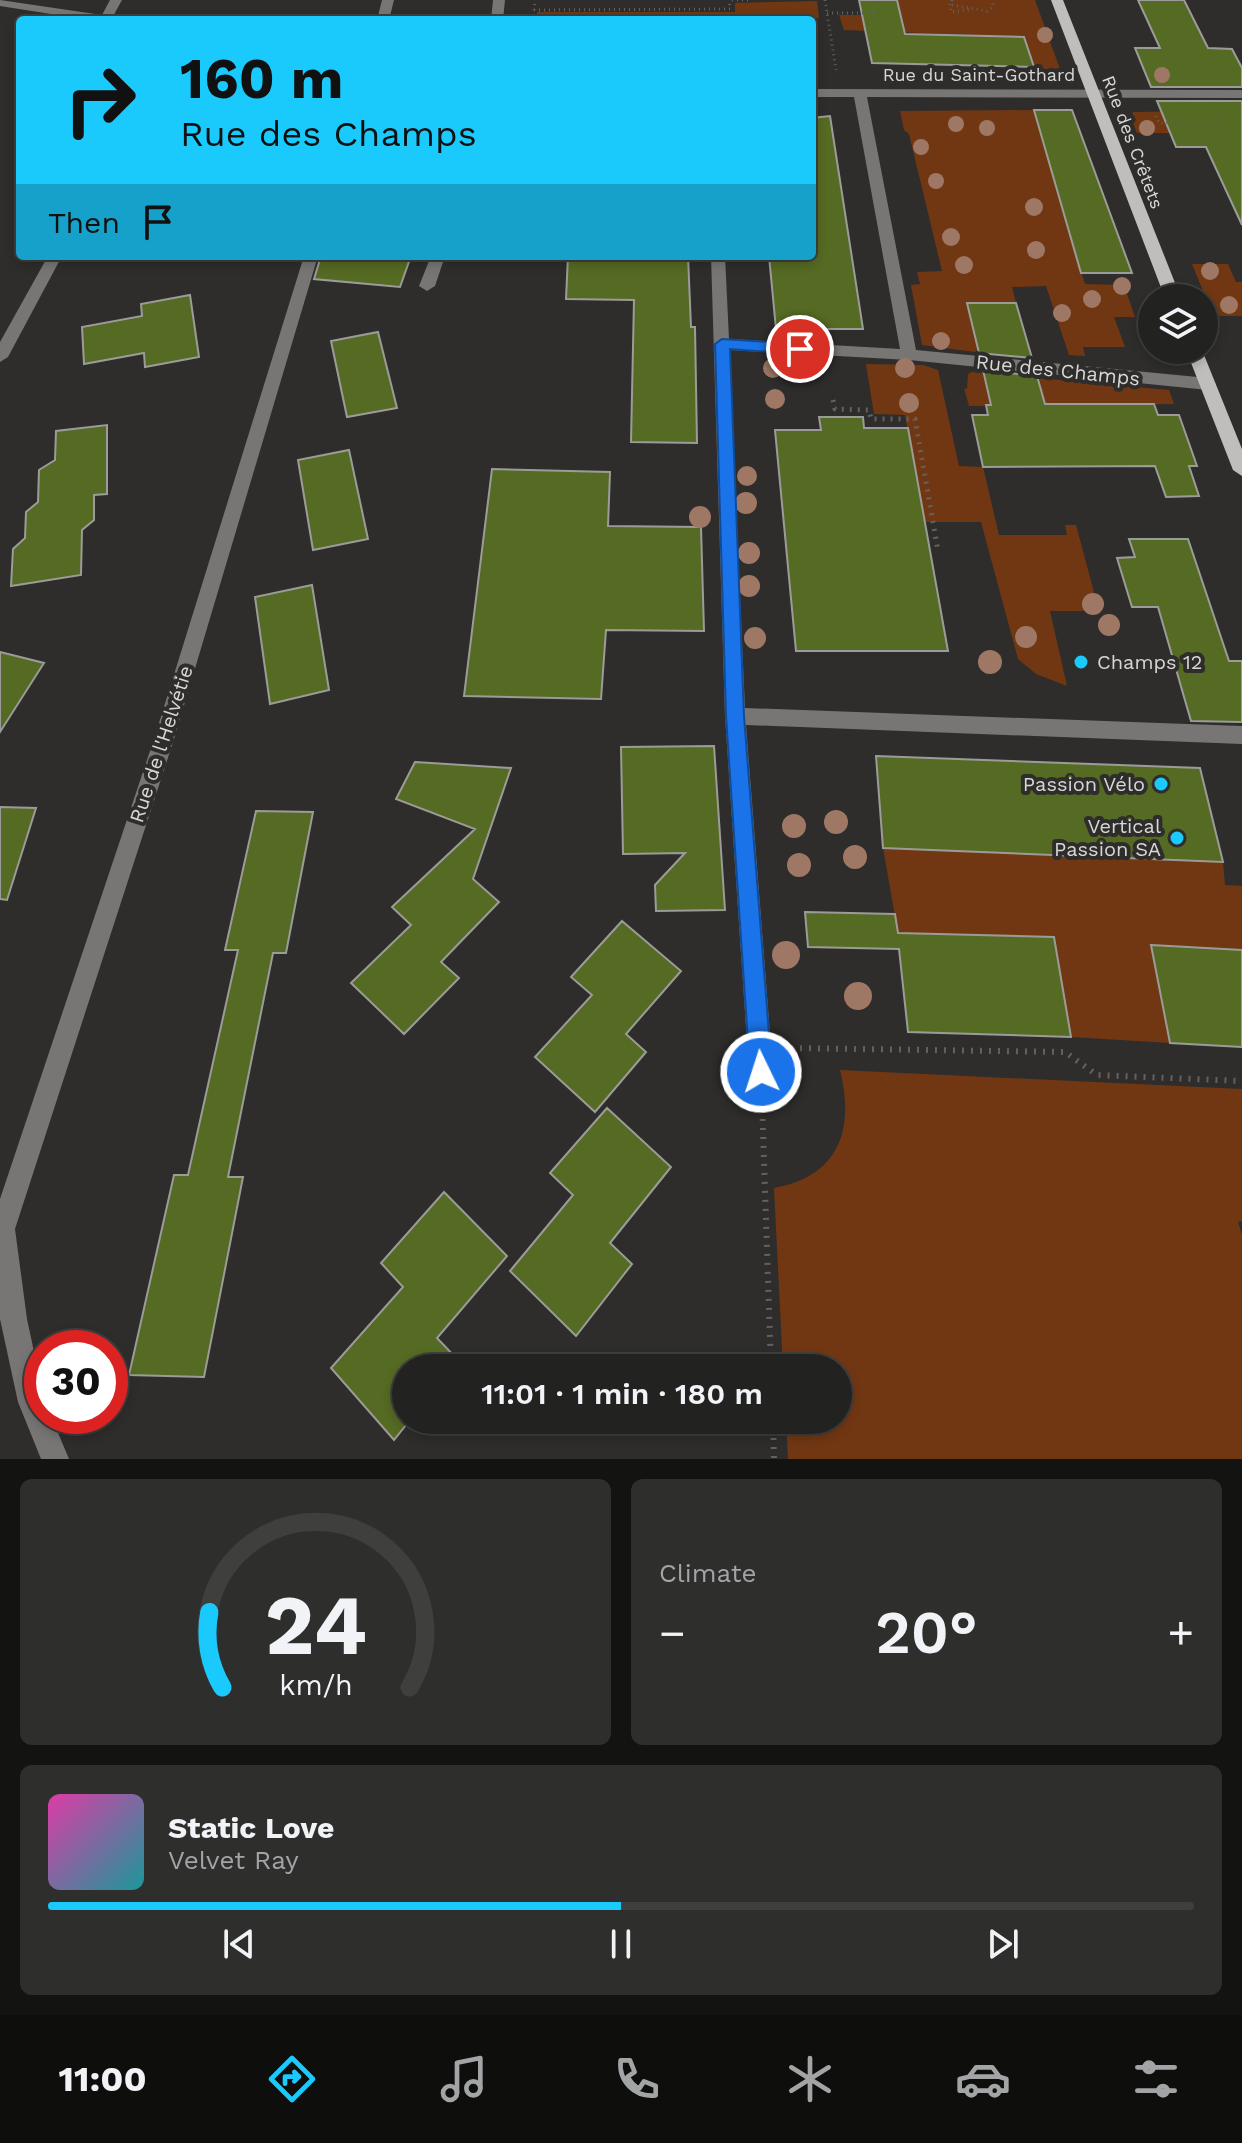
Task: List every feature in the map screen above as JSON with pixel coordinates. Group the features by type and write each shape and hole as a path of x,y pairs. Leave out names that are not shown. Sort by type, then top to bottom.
{"main road":[{"name":"Rue des Crêtets","path":"1057,0 1168,284"},
{"path":"1200,364 1242,470"}],"street":[{"path":"0,2 86,16"},
{"name":"Rue du Saint-Gothard","path":"816,93 1242,94"},
{"path":"860,94 909,355"},
{"path":"0,357 53,260"},
{"name":"Rue de l'Helvétie","path":"55,1459 37,1423 15,1345 2,1234 164,739 310,260"},
{"path":"427,286 437,260"},
{"path":"718,260 735,716 761,1072"},
{"name":"Rue des Champs","path":"722,344 909,355 1208,384"},
{"path":"735,716 1242,735"}],"path":[{"path":"533,16 535,0"},
{"path":"583,0 583,10"},
{"path":"640,0 640,10"},
{"path":"689,0 690,7 730,7"},
{"path":"730,7 731,0 750,0"},
{"path":"825,0 839,94"},
{"path":"974,9 956,14 951,12 951,2 991,10 993,0"},
{"path":"827,13 875,13 874,5"},
{"path":"534,10 730,7"},
{"path":"833,400 841,418"},
{"path":"835,409 869,410 871,419 915,419 938,551"},
{"path":"760,1047 1065,1052 1097,1075 1242,1081"},
{"path":"761,1072 771,1354"},
{"path":"773,1434 774,1459"}],"shaded area":[{"path":"897,0 1035,0 1060,69 1035,69 1024,37 844,30 839,15 880,15 898,5"},
{"path":"817,1 819,18 537,16 537,12 735,12 735,3"},
{"path":"1034,110 1053,171 1106,220 1065,220 1085,284 1124,285 1135,317 1114,317 1125,347 1083,347 1085,356 1069,355 1046,286 1012,287 1016,303 967,303 978,349 975,352 922,345 911,285 920,284 917,272 942,271 909,134 904,130 900,111"},
{"path":"1203,111 1167,124 1170,133 1137,133 1131,118 1133,112"},
{"path":"1192,264 1228,264 1236,282 1242,282 1242,316 1218,316 1218,284 1200,284"},
{"path":"866,364 923,365 938,370 959,466 983,467 999,535 1067,535 1065,525 1076,525 1099,611 1050,611 1067,686 1036,674 1018,659 981,522 924,522 905,415 874,414"},
{"path":"968,374 1169,390 1174,404 969,406 964,388 967,389"},
{"path":"883,848 1223,862 1225,885 1242,886 1242,950 1151,946 1170,1043 1071,1037 1054,937 898,933"},
{"path":"840,1070 1242,1089 1242,1221 1238,1222 1242,1235 1242,1459 788,1459 787,1434 852,1434 852,1354 782,1354 774,1188 814,1173 827,1161 843,1131 844,1092"}],"building":[{"path":"859,0 897,0 905,34 1024,37 1034,67 872,63"},
{"path":"1138,0 1184,0 1208,48 1232,49 1242,68 1242,87 1151,87 1135,48 1160,48"},
{"path":"1157,101 1242,101 1242,225 1206,147 1176,147"},
{"path":"1034,110 1072,110 1132,273 1081,273"},
{"path":"830,116 863,329 776,329 769,260 816,260 816,118"},
{"path":"320,260 410,260 400,287 314,279"},
{"path":"568,260 688,260 691,327 695,327 697,443 631,442 634,300 566,299"},
{"path":"190,295 199,357 145,367 144,353 84,364 82,327 142,316 141,304"},
{"path":"967,303 1016,303 1032,358 979,353"},
{"path":"378,332 397,408 347,417 331,341"},
{"path":"983,370 1037,376 1045,404 1154,404 1158,415 1179,415 1197,466 1189,466 1199,496 1166,497 1155,466 983,467 972,415 988,415 986,405 991,405"},
{"path":"819,417 863,417 864,428 908,428 948,651 796,651 775,430 821,430"},
{"path":"107,425 107,494 94,495 94,520 82,530 81,575 11,586 13,549 25,538 26,512 38,502 39,470 55,460 56,431"},
{"path":"349,450 368,539 313,550 298,460"},
{"path":"492,469 610,472 608,526 701,527 704,631 606,630 601,699 464,696"},
{"path":"1129,539 1188,539 1229,661 1242,661 1242,722 1191,721 1158,607 1132,607 1117,558 1135,557"},
{"path":"312,585 329,690 270,704 255,597"},
{"path":"0,652 44,663 0,732"},
{"path":"714,746 725,910 656,911 655,885 685,853 623,854 621,747"},
{"path":"876,756 1200,768 1223,862 883,848"},
{"path":"415,762 511,768 473,879 499,902 441,962 459,978 404,1034 351,983 411,925 392,907 475,829 396,799"},
{"path":"0,807 36,808 7,900 0,899"},
{"path":"256,811 313,812 286,953 273,953 228,1177 243,1177 204,1377 129,1375 174,1175 188,1175 238,950 225,950"},
{"path":"805,912 895,914 898,933 1054,937 1071,1037 908,1032 899,949 808,947"},
{"path":"622,921 681,971 626,1034 646,1052 595,1112 535,1057 592,995 571,977"},
{"path":"1151,945 1242,950 1242,1047 1170,1043"},
{"path":"607,1108 671,1167 610,1243 632,1264 576,1336 510,1271 573,1195 550,1173"},
{"path":"444,1192 507,1256 437,1338 452,1354 392,1354 392,1434 399,1434 394,1440 331,1368 403,1287 381,1263"}],"place":[{"name":"Champs 12","path":"1081,662"},
{"name":"Passion Vélo","path":"1161,784"},
{"name":"Vertical Passion SA","path":"1177,838"}],"route":[{"path":"761,1072 735,716 722,344 800,349"}]}
